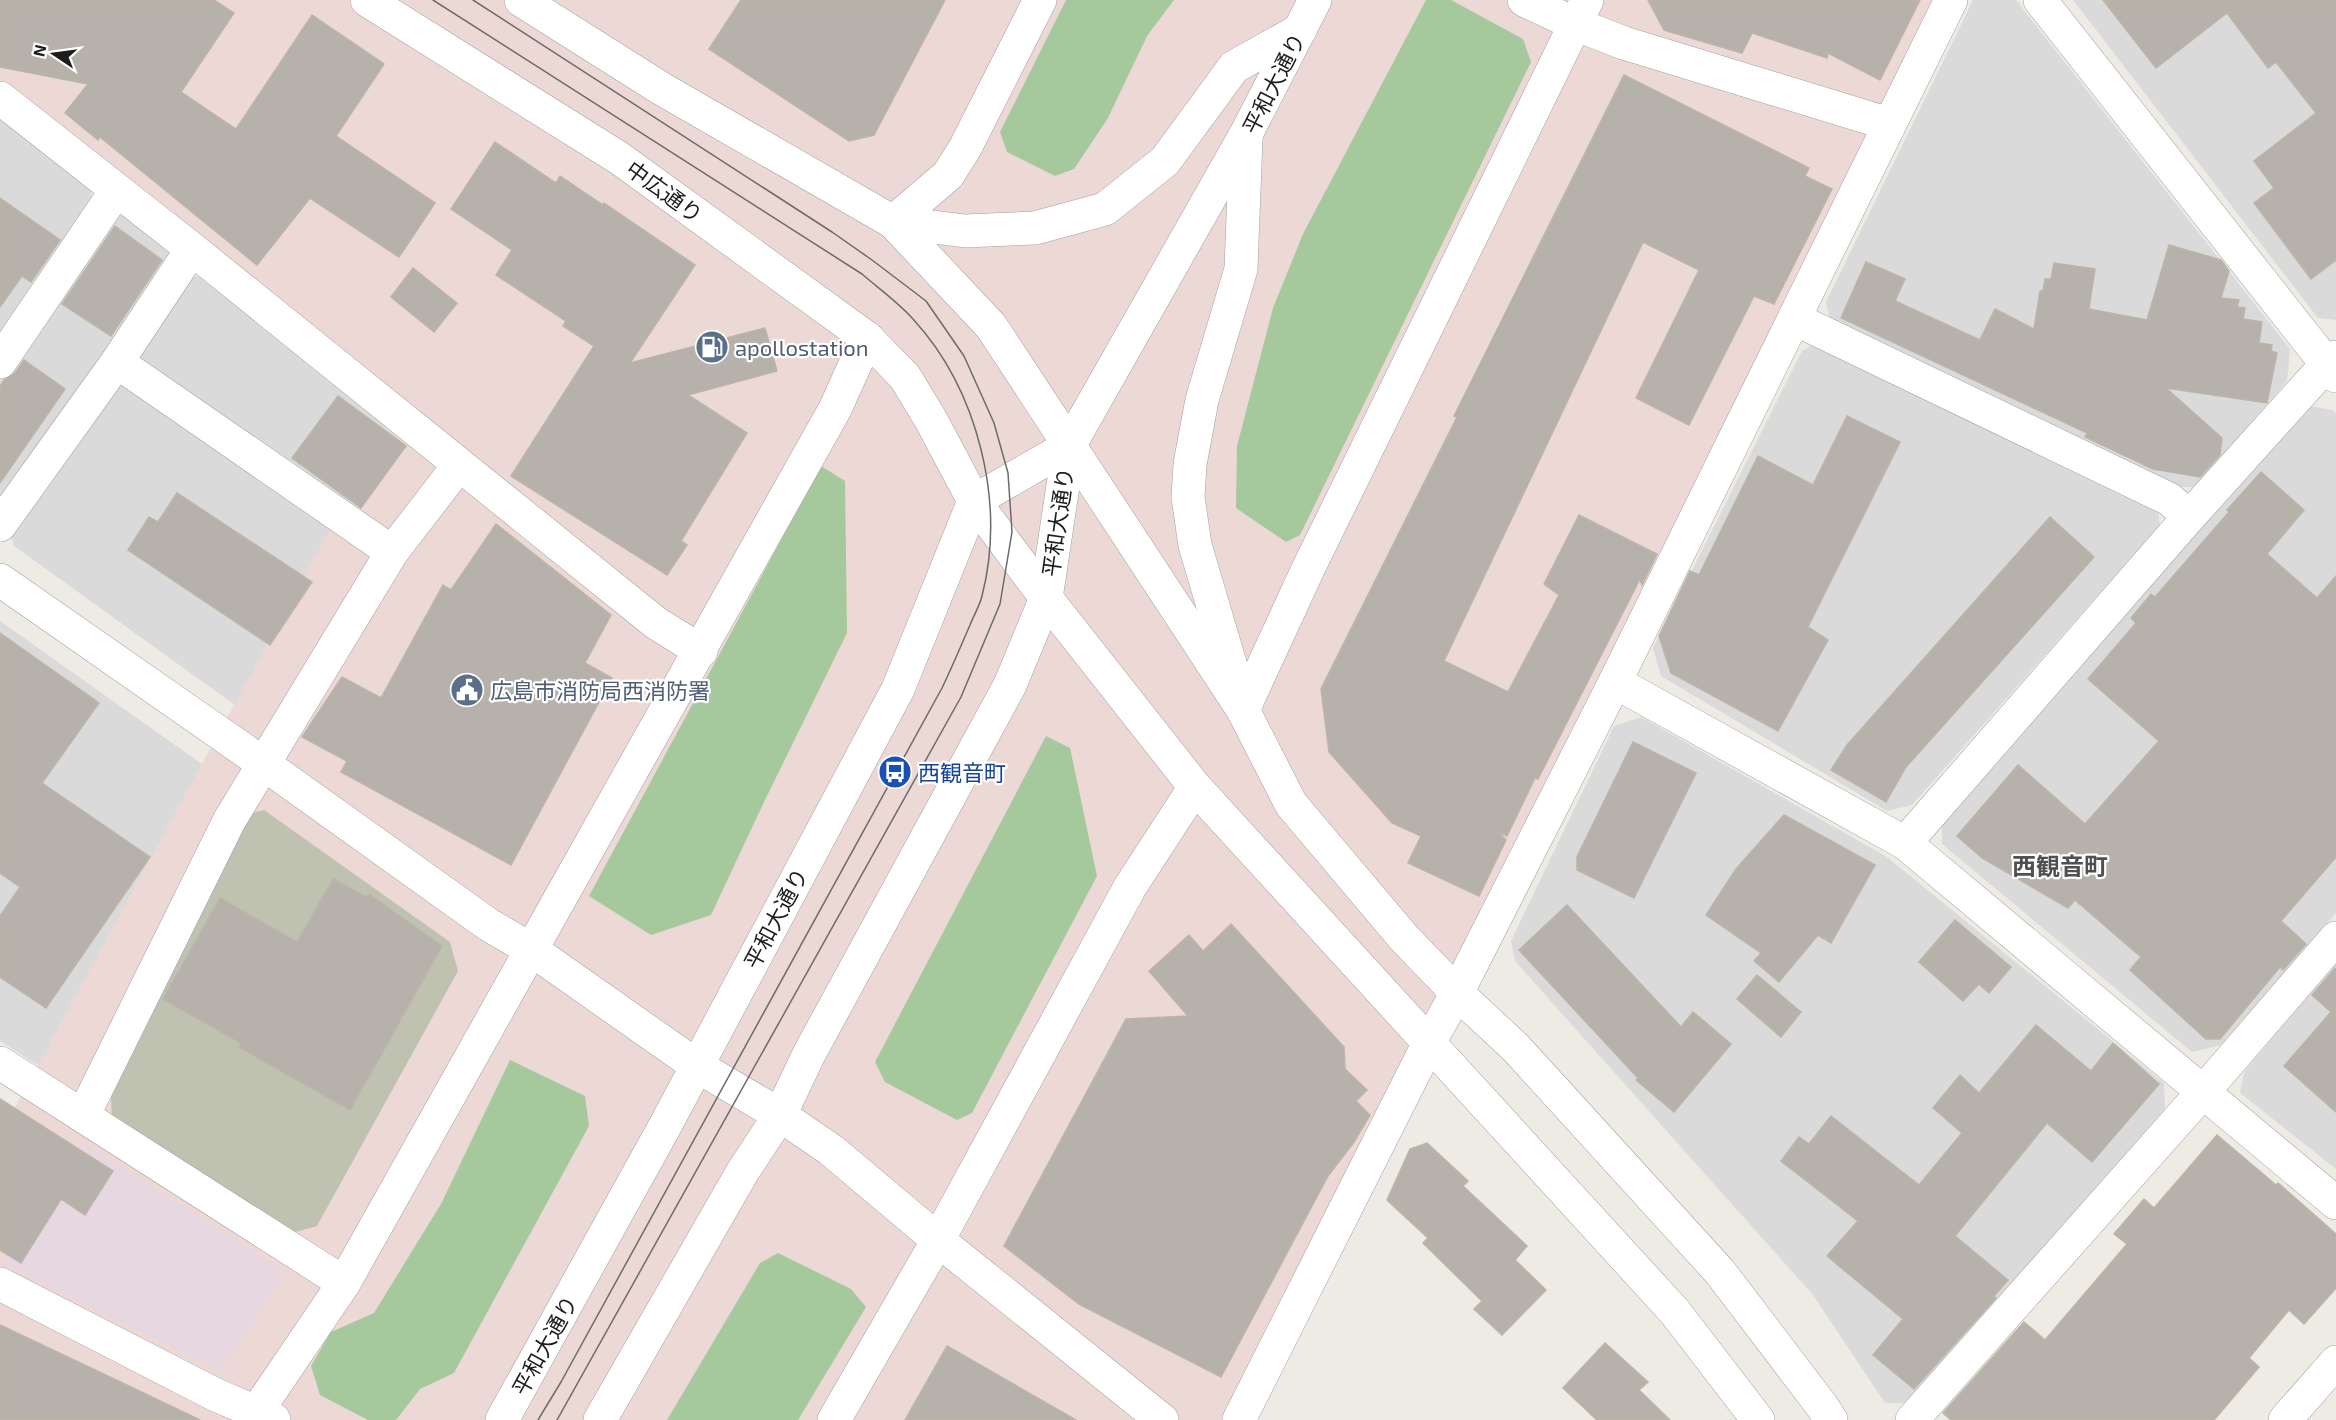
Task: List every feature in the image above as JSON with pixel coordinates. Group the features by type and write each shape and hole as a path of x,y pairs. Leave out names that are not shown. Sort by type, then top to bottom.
{"street":[{"name":"中広通り","path":"367,0 619,158 867,338 905,377 932,420 974,501 1046,598 1195,786 1675,1312 1758,1420"},
{"path":"521,0 662,89 893,222 991,326 1243,710 1291,804 1404,938 1456,993 1516,1047 1720,1272 1831,1420"},
{"path":"893,222 948,175 1040,0"},
{"name":"平和大通り","path":"600,1420 744,1171 780,1115 809,1054 1010,685 1046,598 1069,446 1246,134 1315,0"},
{"path":"1524,0 1581,12 1624,43 1889,124"},
{"path":"1239,1420 1430,1041 1615,682 1951,0"},
{"path":"1905,843 2189,517 2333,366 2040,0"},
{"path":"1243,710 1308,569 1581,12"},
{"path":"893,222 965,231 1035,228 1104,209 1166,161 1234,67 1300,30"},
{"path":"0,98 192,249 656,623 700,651"},
{"path":"1243,710 1195,545 1188,497 1190,464 1202,400 1241,269 1246,134"},
{"path":"0,362 116,191"},
{"path":"0,525 117,362 192,249"},
{"path":"1795,319 2169,499 2189,517"},
{"path":"0,1284 261,1417 344,1283 700,651 835,409 867,338"},
{"path":"117,362 392,552"},
{"name":"平和大通り","path":"502,1420 665,1126 898,689 974,501 1069,446"},
{"path":"83,1116 229,821 392,552 459,465"},
{"path":"0,580 264,764 489,925 532,950 697,1066 780,1115 831,1149 938,1240 1162,1420"},
{"path":"1615,682 1905,843 2336,1203"},
{"path":"834,1420 938,1240 1130,887 1195,786"},
{"path":"1912,1420 2203,1092 2336,938"},
{"path":"0,1063 344,1283"},
{"path":"2285,1420 2336,1362"}],"shaded area":[{"path":"0,0 1947,0 1239,1420 0,1420 0,1135 392,415 0,97"},
{"path":"1973,0 2016,0 2290,349 2287,381 2195,487 2173,487 1831,324 1826,302"},
{"path":"2073,0 2336,0 2336,320 2318,318"},
{"path":"0,114 91,183 92,207 0,340"},
{"path":"133,214 170,243 168,267 0,506 0,375 108,218"},
{"path":"200,276 432,463 381,534 138,362 138,342 182,278"},
{"path":"1819,342 2157,503 2160,525 1912,805 1887,811 1661,676 1653,648 1802,351"},
{"path":"110,383 130,384 367,547 253,718 14,546 10,529"},
{"path":"2308,406 2333,410 2336,414 2336,913 2221,1045 2192,1052 1942,844 1942,822"},
{"path":"0,621 216,774 67,1084 0,1041"},
{"path":"1641,717 1887,857 2164,1083 2165,1109 1907,1403 1885,1403 1813,1295 1515,961 1511,941 1614,726"},
{"path":"264,810 450,942 458,971 317,1226 292,1233 112,1119 111,1098 243,815"},
{"path":"2336,963 2336,1169 2240,1093 2244,1072"},
{"path":"83,1143 285,1272 222,1371 5,1266"}],"green space":[{"path":"1066,0 1174,0 1147,36 1108,118 1074,169 1055,176 1007,152 1000,132"},
{"path":"1426,0 1451,0 1523,39 1531,62 1300,535 1286,542 1236,508 1237,446 1273,308 1303,234"},
{"path":"821,466 845,481 847,633 711,915 651,935 589,896"},
{"path":"1046,736 1070,748 1097,876 972,1113 957,1120 885,1082 875,1062"},
{"path":"510,1060 585,1096 589,1126 454,1373 420,1389 396,1420 368,1420 320,1395 311,1366 331,1332 374,1313 441,1204"},
{"path":"778,1253 851,1289 866,1307 798,1420 667,1420 760,1263"}],"building":[{"path":"0,0 214,0 234,13 181,92 236,129 312,15 384,64 336,136 435,203 399,257 310,198 257,265 100,137 98,140 65,113 88,84 0,67"},
{"path":"741,0 945,0 874,135 849,141 709,49"},
{"path":"1648,0 1920,0 1880,80 1828,53 1827,58 1752,33 1742,53 1664,30"},
{"path":"2103,0 2336,0 2336,260 2311,279 2254,203 2274,188 2254,161 2316,113 2276,62 2268,68 2227,13 2156,68"},
{"path":"1624,75 1809,168 1805,176 1832,189 1774,304 1754,296 1689,425 1636,398 1699,270 1643,242 1444,661 1508,692 1559,595 1544,584 1579,515 1657,554 1642,585 1640,579 1507,836 1498,832 1506,840 1479,896 1408,863 1421,836 1392,823 1329,752 1321,689"},
{"path":"495,142 556,183 560,176 603,205 604,203 695,265 630,363 765,328 777,371 688,395 747,433 681,541 687,545 667,575 511,476 594,346 563,326 566,321 496,275 512,250 451,209"},
{"path":"0,198 60,240 31,282 22,276 0,307"},
{"path":"115,226 162,260 111,336 62,304"},
{"path":"2169,245 2221,260 2229,271 2221,298 2239,300 2237,307 2245,308 2243,319 2262,322 2259,343 2272,345 2271,351 2277,353 2267,403 2166,388 2222,438 2220,455 2200,477 2153,469 2085,437 2087,433 1841,318 1866,262 1905,279 1895,301 1980,340 1995,309 2034,329 2040,291 2043,291 2045,279 2051,279 2054,263 2095,269 2089,309 2147,320"},
{"path":"413,268 457,303 434,332 391,297"},
{"path":"24,360 65,389 0,483 0,386 4,380 15,373"},
{"path":"338,396 406,446 361,508 292,458"},
{"path":"1847,416 1900,442 1808,627 1828,640 1778,731 1671,673 1659,636 1690,571 1699,575 1758,456 1813,485"},
{"path":"2261,472 2304,510 2267,554 2317,598 2336,576 2336,857 2281,921 2306,944 2283,970 2280,967 2220,1039 2206,1039 2130,970 2141,957 2075,900 2068,908 1982,858 1957,836 2018,765 2085,824 2159,741 2088,679 2136,623 2131,618 2151,594 2155,597"},
{"path":"177,493 312,582 270,645 128,550 149,517 158,522"},
{"path":"2050,517 2094,557 1906,767 1886,802 1831,770 1847,745"},
{"name":"広島市消防局西消防署","path":"496,524 611,615 585,663 612,678 511,865 341,772 347,761 302,737 342,677 381,698 443,585 451,590"},
{"path":"0,633 99,703 42,783 150,857 46,1008 0,977 0,916 20,887 0,873"},
{"path":"1633,742 1696,773 1634,898 1577,870 1577,857"},
{"path":"1784,815 1875,865 1831,943 1818,935 1779,982 1754,961 1761,953 1706,915 1736,869"},
{"path":"333,879 366,897 369,894 442,946 350,1110 239,1047 241,1043 163,999 220,898 297,942"},
{"path":"1567,905 1681,1027 1693,1012 1731,1044 1674,1112 1636,1080 1638,1078 1519,950"},
{"path":"1955,920 2011,967 1989,993 1979,984 1963,1001 1919,962"},
{"path":"1231,924 1344,1047 1345,1069 1367,1090 1356,1101 1370,1115 1354,1142 1328,1176 1221,1377 1079,1304 1004,1246 1126,1019 1188,1016 1149,971 1189,935 1203,951"},
{"path":"2335,968 2336,1112 2284,1066 2331,1012 2312,995"},
{"path":"1757,975 1801,1012 1781,1037 1737,999"},
{"path":"2036,1025 2091,1071 2113,1043 2159,1084 2092,1162 2047,1123 1955,1236 2008,1280 1994,1296 1996,1298 1914,1389 1873,1355 1903,1319 1827,1256 1858,1221 1781,1161 1799,1137 1809,1144 1831,1116 1919,1185 1962,1133 1933,1108 1960,1075 1979,1093"},
{"path":"0,1099 113,1171 85,1215 61,1199 21,1263 0,1250"},
{"path":"2217,1135 2276,1185 2278,1183 2336,1234 2336,1288 2304,1324 2289,1310 2249,1358 2259,1367 2214,1420 1951,1420 1943,1413 2024,1322 2045,1340 2127,1244 2114,1234 2144,1199 2154,1208"},
{"path":"1427,1143 1468,1181 1463,1186 1527,1246 1515,1260 1546,1290 1502,1335 1474,1309 1482,1301 1423,1243 1428,1238 1387,1200 1410,1149"},
{"path":"0,1325 112,1378 200,1420 0,1420"},
{"path":"1605,1343 1648,1382 1639,1390 1670,1420 1597,1420 1563,1388"},
{"path":"947,1346 1076,1420 905,1420"}],"tram line":[{"path":"433,0 862,274 894,301 913,319 936,347 955,379 970,413 981,449 988,486 989,560 982,596 942,688 538,1420"},
{"path":"473,0 832,232 926,301 964,356 994,423 1008,473 1012,532 1000,604 961,697 557,1420"}],"place":[{"name":"apollostation","path":"712,347"},
{"name":"広島市消防局西消防署","path":"467,690"},
{"name":"西観音町","path":"895,772"}],"district":[{"name":"西観音町","path":"2060,865"}]}
